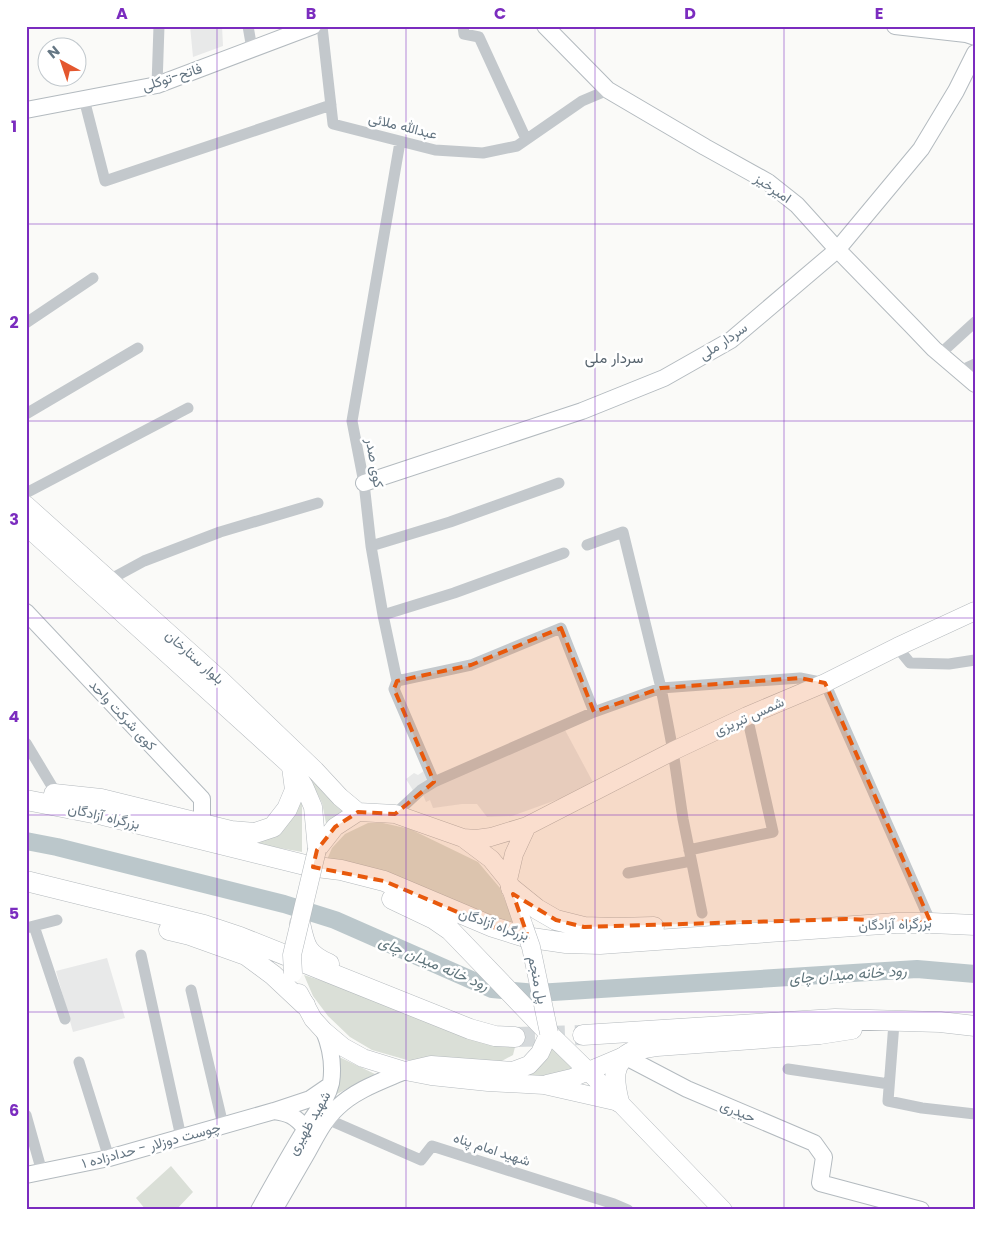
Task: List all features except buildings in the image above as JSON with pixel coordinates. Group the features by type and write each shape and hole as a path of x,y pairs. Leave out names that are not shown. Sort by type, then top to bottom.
{"highway":[{"path":"26,795 56,794 102,799 231,831 255,833 273,827 287,809 295,790 292,767"},
{"name":"بزرگراه آزادگان","path":"26,800 313,858 341,870 384,881 493,927 525,937 566,943 600,944 896,923 975,926"},
{"path":"313,858 434,919 450,930 549,1034"},
{"path":"26,881 213,928 470,1028 495,1036 515,1038 482,1023 319,960 311,954 305,943 300,923"},
{"path":"509,884 537,909 556,920 584,927 615,928 846,919 896,923"},
{"path":"26,895 190,935 246,955 273,974 305,1006"},
{"path":"583,1035 835,1019 940,1022 975,1026"},
{"path":"619,1102 615,1089 617,1066 624,1056 635,1050 657,1046 820,1034 899,1022"}],"main road":[{"name":"بلوار ستارخان","path":"26,506 221,680 315,770 340,797 358,812"},
{"name":"بلوار ستارخان","path":"26,526 292,767 304,786 313,807 313,858"},
{"name":"شمس تبریزی","path":"463,838 491,837 527,826 673,751 746,716 825,683 975,610"},
{"path":"509,884 491,860 463,838 395,814 358,812 335,827 313,858 292,955 292,973 296,988 305,1006 324,1031 343,1047 363,1058 405,1071 431,1076 488,1082 544,1085 619,1102"},
{"path":"509,884 514,854 527,826"},
{"name":"پل منجم","path":"509,884 531,947 549,1034"},
{"path":"405,1071 431,1065 513,1071 529,1065 540,1053 549,1034 619,1102 722,1210"},
{"path":"544,1085 572,1078 624,1056"}],"street":[{"path":"157,85 159,26"},
{"path":"248,26 252,49"},
{"name":"فاتح-توکلی","path":"26,110 157,85 313,26"},
{"name":"عبدالله ملائی","path":"322,26 333,124 435,150 483,152 517,146 582,101 608,90"},
{"path":"463,26 464,34 479,37 526,140"},
{"name":"امیرخیز","path":"546,26 608,90 768,182 797,205 837,250 940,354 967,368 975,384"},
{"path":"895,26 966,34 975,37"},
{"name":"سردار ملی","path":"364,483 582,411 664,378 730,340 837,250 921,149 956,92 975,53"},
{"path":"84,99 105,181 331,105"},
{"name":"کوی صدر","path":"400,142 352,421 364,483 371,546 397,681 394,690 434,782"},
{"path":"26,323 93,278"},
{"path":"940,354 975,322"},
{"path":"26,414 138,348"},
{"path":"26,492 188,408"},
{"path":"371,546 450,522 559,483"},
{"path":"109,580 144,561 220,532 318,503"},
{"path":"587,545 623,532 661,688 683,819 702,913"},
{"path":"383,615 454,593 564,553"},
{"name":"کوی شرکت واحد","path":"26,612 202,798 202,824"},
{"path":"397,681 471,665 561,628 594,712"},
{"path":"897,647 910,663 948,664 975,660"},
{"path":"395,814 421,790 434,782 594,712 661,688 800,678 825,683 931,923"},
{"path":"628,873 773,832 746,716"},
{"path":"26,743 56,794"},
{"path":"57,920 30,927 65,1019"},
{"path":"141,955 181,1137"},
{"path":"191,990 222,1125"},
{"path":"899,1022 888,1101 922,1108 975,1114"},
{"name":"شهید ظهیری","path":"259,1210 305,1128 327,1095 332,1069 332,1057 324,1031"},
{"name":"حیدری","path":"624,1056 687,1089 814,1143 824,1157 820,1183 877,1204"},
{"path":"79,1062 109,1158"},
{"path":"788,1069 889,1084"},
{"name":"شهید ظهیری","path":"274,1210 327,1119 338,1107 350,1098 405,1071"},
{"name":"چوست دوزلار - حدادزاده ۱","path":"34,1174 109,1158 274,1111 310,1100 330,1084"},
{"path":"274,1111 286,1113 297,1118 305,1128"},
{"path":"26,1115 34,1174"},
{"name":"شهید امام پناه","path":"327,1119 421,1160 432,1146 628,1210"},
{"path":"877,1204 921,1210"}],"highlighted area":[{"path":"561,628 594,712 661,688 800,678 825,683 931,923 846,919 584,927 556,920 513,894 528,937 493,927 384,881 313,867 317,850 335,827 358,812 395,814 434,782 394,689 397,681 471,665"}],"shaded area":[{"path":"190,26 222,26 223,46 193,57"},
{"path":"565,730 595,786 512,816 487,817 477,804 433,808 430,800 426,802 421,790"},
{"path":"288,757 322,786 344,812 327,828 322,803 315,789"},
{"path":"424,771 429,782 414,792 406,779 414,773 418,775"},
{"path":"302,799 302,852 245,842 292,817"},
{"path":"368,823 383,823 410,829 478,862 500,888 517,931 326,862 332,848 345,834"},
{"path":"107,958 125,1018 73,1032 56,971"},
{"path":"304,975 344,988 480,1042 515,1047 513,1055 500,1062 463,1067 407,1060 372,1050 350,1037 328,1016 313,996"},
{"path":"552,1046 576,1069 546,1078 513,1076"},
{"path":"337,1056 375,1074 335,1095"},
{"path":"171,1166 193,1192 176,1210 146,1210 136,1198"}],"waterway":[{"name":"رود خانه میدان چای","path":"26,841 57,847 284,904 335,920 492,989 537,993 917,969 975,974"}],"tunnel":[{"path":"515,1037 583,1035"}],"district":[{"name":"سردار ملی","path":"614,357"}]}
